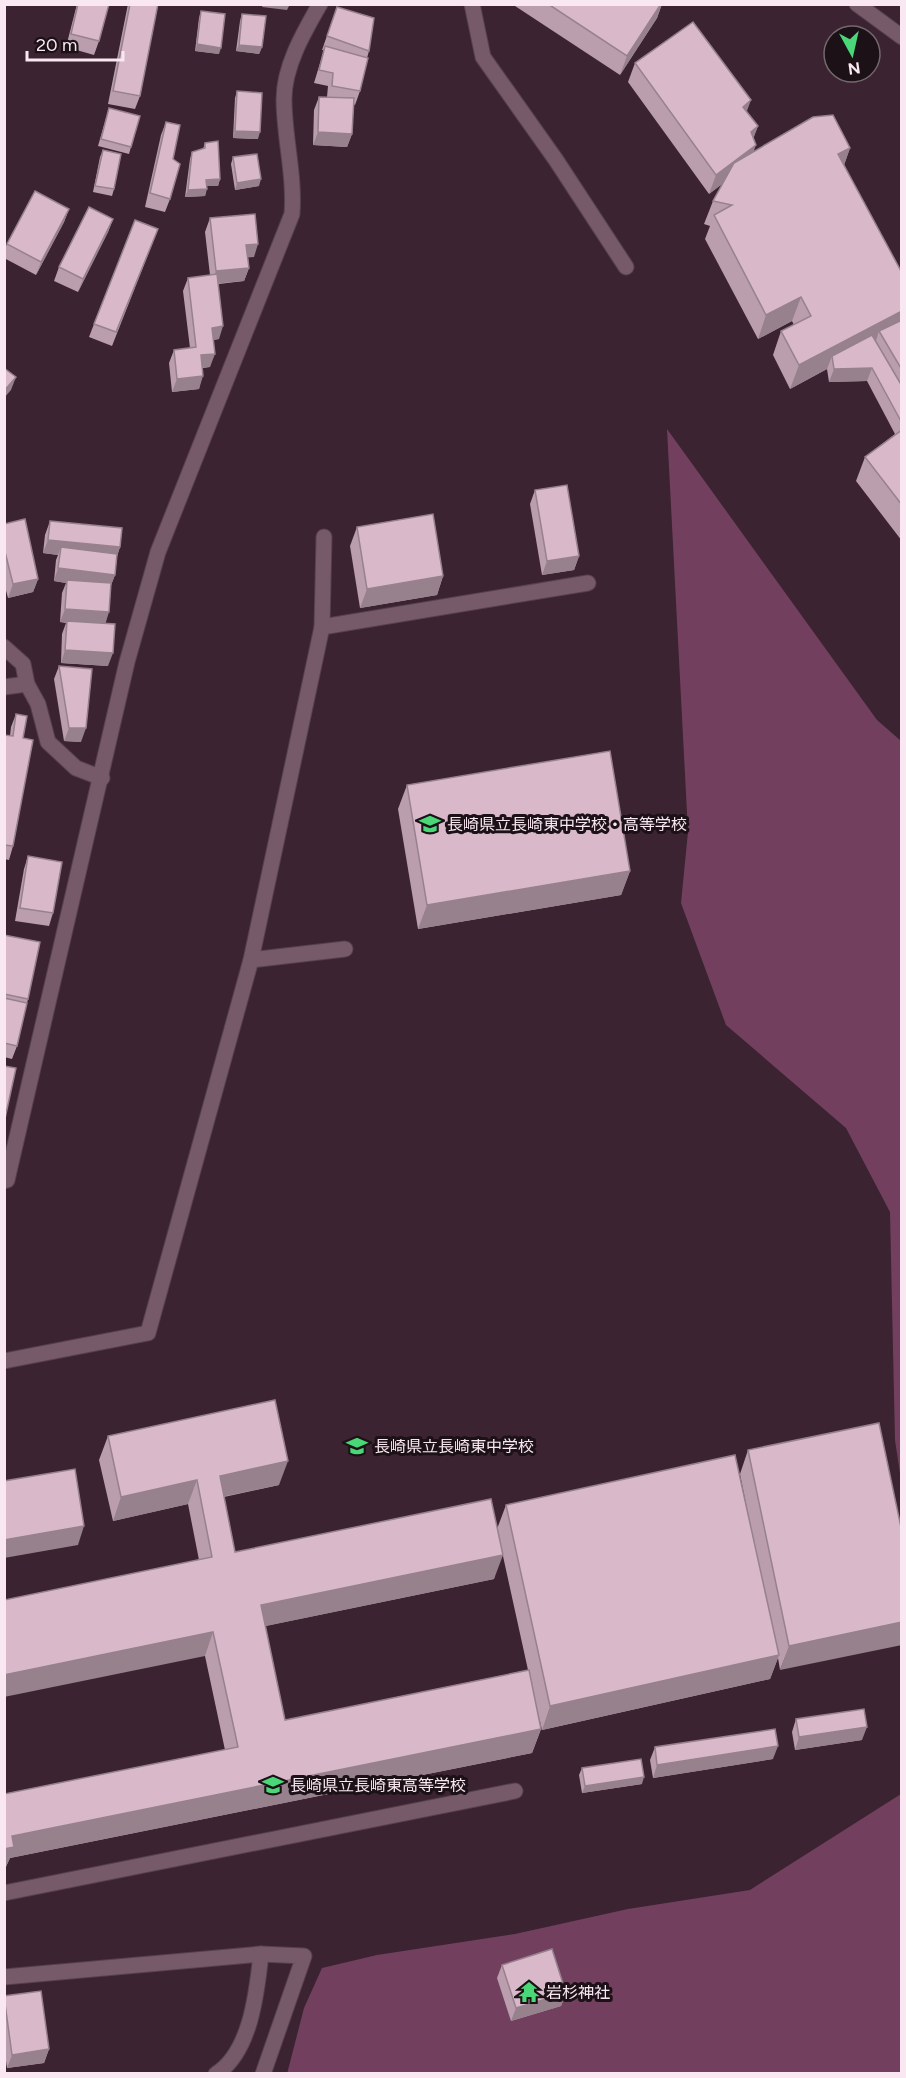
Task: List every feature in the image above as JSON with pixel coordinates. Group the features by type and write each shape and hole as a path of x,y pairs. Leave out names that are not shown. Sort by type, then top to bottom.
{"street":[{"path":"4,1181 8,1180 127,662 158,552 292,214 293,197 284,98 285,85 296,53 320,4"},
{"path":"472,4 483,57 556,160 626,267"},
{"path":"857,4 902,37"},
{"path":"4,1360 148,1333 251,960 322,627 324,537"},
{"path":"322,627 588,583"},
{"path":"4,647 23,664 27,684 38,704 48,742 76,768 102,778"},
{"path":"4,687 27,684"},
{"path":"251,960 345,949"},
{"path":"4,1893 515,1791"},
{"path":"4,1977 261,1954 303,1956 263,2073"},
{"path":"216,2073 228,2066 254,2012 261,1954"}],"shaded area":[{"path":"667,429 877,720 901,741 901,1480 895,1440 890,1212 846,1128 726,1025 681,903 688,832"},
{"path":"901,1794 901,2073 287,2074 304,2008 322,1968 377,1955 515,1934 628,1909 750,1890"}],"building":[{"path":"78,4 109,4 99,41 71,34"},
{"path":"130,4 158,4 140,96 113,91"},
{"path":"548,4 661,4 627,56"},
{"path":"337,7 374,18 369,51 327,36"},
{"path":"201,11 225,14 221,48 197,44"},
{"path":"242,14 266,16 262,47 239,45"},
{"path":"693,22 751,100 743,107 758,126 751,132 756,145 716,175 635,63"},
{"path":"325,46 368,58 360,91 332,86 333,73 319,70"},
{"path":"237,91 262,93 260,132 235,131"},
{"path":"319,97 354,98 352,134 318,132"},
{"path":"109,108 140,116 131,147 101,139"},
{"path":"833,115 850,148 838,154 902,273 902,311 799,365 781,331 811,316 801,297 766,315 714,215 732,205 713,201 734,163 813,117"},
{"path":"166,122 180,125 173,159 180,164 170,199 150,193"},
{"path":"218,141 220,179 206,180 207,189 188,190 192,152 205,148 205,143"},
{"path":"103,150 121,154 114,189 95,186"},
{"path":"257,154 261,179 237,183 233,157"},
{"path":"35,191 69,209 41,262 7,244"},
{"path":"89,207 113,219 83,279 59,267"},
{"path":"255,214 258,244 246,245 249,268 216,271 210,218"},
{"path":"135,220 158,229 116,332 94,324"},
{"path":"217,274 223,326 212,328 215,354 201,355 203,376 177,379 174,350 196,347 188,278"},
{"path":"902,320 902,370 879,331"},
{"path":"872,335 902,386 902,423 872,368 834,369 832,356"},
{"path":"4,368 16,377 4,391"},
{"path":"902,430 902,505 865,457"},
{"path":"567,485 579,556 547,561 535,490"},
{"path":"433,514 443,576 367,589 357,527"},
{"path":"25,519 38,579 13,584 4,548 4,524"},
{"path":"50,521 122,528 120,547 48,540"},
{"path":"61,547 117,554 115,575 58,568"},
{"path":"67,580 111,583 109,612 65,609"},
{"path":"67,621 115,624 113,653 65,650"},
{"path":"59,666 92,669 86,728 69,728"},
{"path":"16,714 27,716 23,738 33,740 13,846 4,845 4,735 13,736"},
{"path":"610,751 630,871 427,905 407,785"},
{"path":"28,856 62,862 53,913 20,908"},
{"path":"4,935 40,942 28,999 4,994"},
{"path":"4,998 27,1003 17,1046 4,1043"},
{"path":"4,1066 16,1068 4,1123"},
{"path":"275,1400 288,1461 220,1476 235,1552 491,1499 503,1555 261,1605 285,1720 529,1670 541,1729 12,1836 14,1847 4,1849 4,1794 238,1747 213,1632 4,1675 4,1600 212,1557 197,1480 121,1497 108,1436"},
{"path":"879,1423 902,1532 902,1622 789,1646 748,1450"},
{"path":"735,1455 779,1655 550,1706 506,1505"},
{"path":"75,1469 84,1526 4,1540 4,1481"},
{"path":"864,1709 867,1727 799,1737 796,1719"},
{"path":"775,1729 778,1746 657,1765 655,1747"},
{"path":"641,1759 644,1777 585,1786 582,1768"},
{"name":"岩杉神社","path":"552,1949 566,1993 516,2008 502,1965"},
{"path":"41,1991 49,2049 12,2055 4,1996"}],"place":[{"name":"長崎県立長崎東中学校・高等学校","path":"430,824"},
{"name":"長崎県立長崎東中学校","path":"357,1446"},
{"name":"長崎県立長崎東高等学校","path":"273,1785"},
{"name":"岩杉神社","path":"529,1992"}]}
